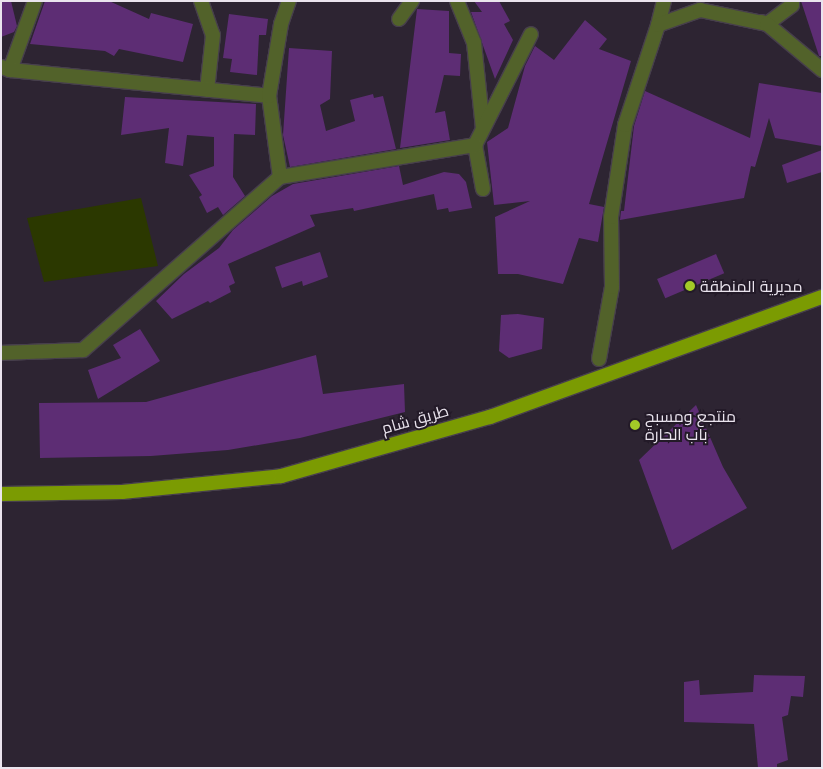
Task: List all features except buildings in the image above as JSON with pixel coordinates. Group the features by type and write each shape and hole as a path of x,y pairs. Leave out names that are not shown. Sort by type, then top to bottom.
{"main road":[{"name":"طريق شام","path":"1,494 122,492 281,476 490,416 822,298"}],"street":[{"path":"35,1 6,68 269,96"},
{"path":"201,1 213,35 207,90"},
{"path":"280,177 269,96 281,24 289,1"},
{"path":"399,19 412,1"},
{"path":"457,1 474,43 483,129"},
{"path":"599,359 612,286 611,217 625,124 658,25 664,1"},
{"path":"705,1 714,10 767,24 822,70"},
{"path":"658,25 700,10 767,24 792,5 792,1"},
{"path":"483,189 475,145 532,34"},
{"path":"1,353 83,350 280,177 475,145"}],"green space":[{"path":"141,198 158,266 44,282 27,218"}],"place":[{"name":"مديرية المنطقة","path":"690,286"},
{"name":"منتجع ومسبح باب الحارة","path":"635,425"}]}
